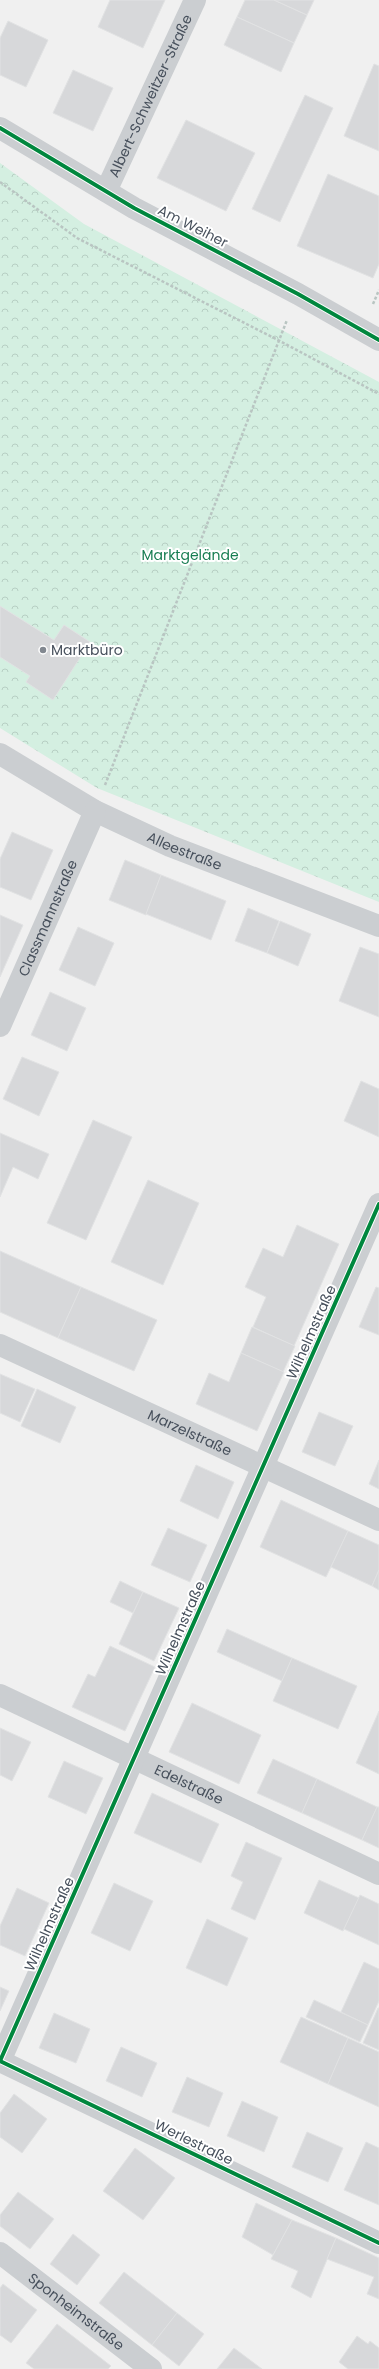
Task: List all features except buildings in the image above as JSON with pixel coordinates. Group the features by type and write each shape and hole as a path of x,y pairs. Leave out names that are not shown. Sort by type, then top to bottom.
{"street":[{"name":"Albert-Schweitzer-Straße","path":"106,191 195,0"},
{"name":"Am Weiher","path":"0,128 134,208 298,294 379,340"},
{"name":"Alleestraße","path":"0,754 94,811 170,846 379,926"},
{"name":"Classmannstraße","path":"0,1026 94,811"},
{"name":"Wilhelmstraße","path":"0,2061 379,1204"},
{"name":"Marzelstraße","path":"0,1345 379,1520"},
{"name":"Edelstraße","path":"0,1695 379,1874"},
{"name":"Werlestraße","path":"0,2061 379,2243"},
{"name":"Sponheimstraße","path":"0,2253 152,2369"}],"path":[{"path":"0,182 77,238 278,340 379,394"},
{"path":"94,811 278,340 298,294"}],"green space":[{"name":"Marktgelände","path":"0,163 84,224 379,382 379,902 97,788 0,728"}],"cycle path":[{"path":"0,128 134,208 298,294 379,340"},
{"path":"0,2061 379,1204"},
{"path":"0,2061 379,2243"}],"place":[{"name":"Marktbüro","path":"43,650"}]}
